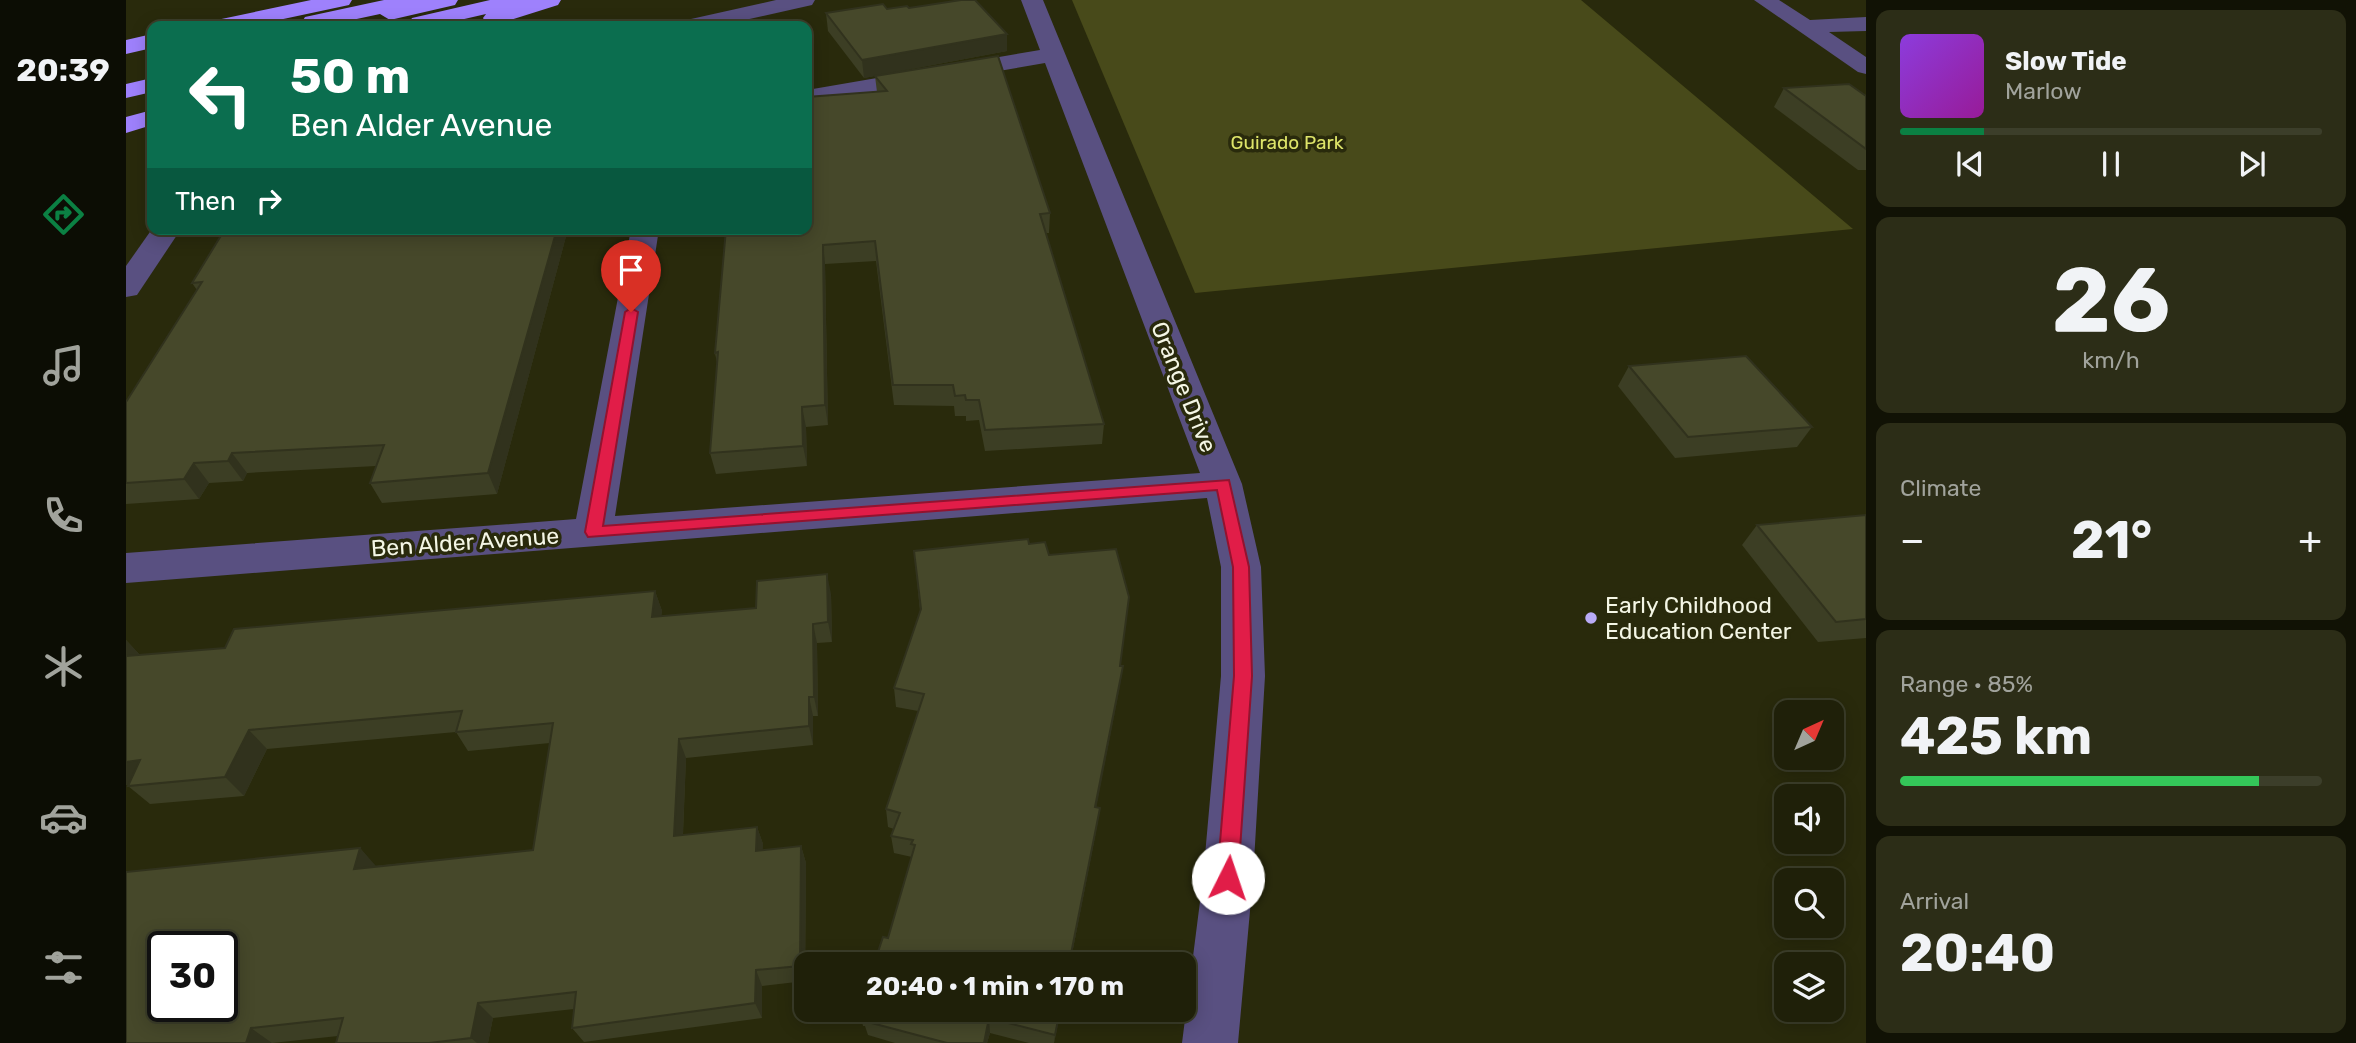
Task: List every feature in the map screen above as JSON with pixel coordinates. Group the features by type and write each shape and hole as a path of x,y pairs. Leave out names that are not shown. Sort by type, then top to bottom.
{"highway":[{"path":"243,21 341,0"},
{"path":"318,21 413,0"},
{"path":"352,21 447,0"},
{"path":"427,21 518,0"},
{"path":"485,21 550,0"},
{"path":"126,47 147,42"},
{"path":"126,64 147,59"},
{"path":"126,72 147,67"},
{"path":"126,91 147,86"},
{"path":"126,124 147,118"}],"street":[{"path":"712,21 804,0"},
{"name":"Orange Drive","path":"1032,0 1223,484 1241,567 1243,676 1228,878 1210,1043"},
{"path":"1765,0 1866,68"},
{"path":"1804,27 1866,24"},
{"path":"812,96 1052,55"},
{"path":"126,288 163,235"},
{"path":"593,532 644,235"},
{"name":"Ben Alder Avenue","path":"126,568 1223,484"}],"green space":[{"name":"Guirado Park","path":"1072,0 1581,0 1853,229 1195,293"}],"building":[{"path":"975,0 1007,34 862,60 826,13 883,4 887,9 909,8"},
{"path":"998,56 1050,213 1040,214 1104,424 985,430 979,400 966,400 965,395 955,396 953,385 893,385 875,241 823,245 825,405 802,407 803,446 710,453 725,235 812,235 812,97 887,91 875,76"},
{"path":"1849,84 1866,96 1866,149 1784,88"},
{"path":"221,235 555,235 488,473 370,483 384,445 232,453 228,461 194,463 184,479 126,483 126,402 202,282 192,283"},
{"path":"1746,356 1812,427 1688,437 1629,366"},
{"path":"1866,515 1866,619 1836,622 1757,525"},
{"path":"1028,539 1029,544 1045,542 1049,555 1116,549 1129,597 1120,666 1123,666 1095,807 1100,808 1071,952 878,952 883,937 888,938 915,845 911,844 913,840 891,836 900,813 886,809 924,694 894,688 921,609 914,551"},
{"path":"827,574 828,622 813,624 814,697 809,697 809,726 679,739 674,836 757,827 756,851 801,846 800,952 794,952 794,967 756,970 755,1003 572,1028 576,992 478,1003 471,1038 429,1043 336,1043 343,1018 251,1028 246,1043 126,1043 126,872 360,848 354,869 533,850 553,723 456,732 462,711 249,730 225,777 128,786 140,760 126,762 126,656 225,648 234,629 655,591 652,617 756,608 757,581"},
{"path":"868,1022 988,1022 984,1043 947,1043"},
{"path":"1005,1022 1058,1022 1055,1035"}],"place":[{"name":"Early Childhood Education Center","path":"1591,618"}],"route":[{"path":"631,312 593,532 1223,484 1241,567 1243,676 1228,878"}]}
